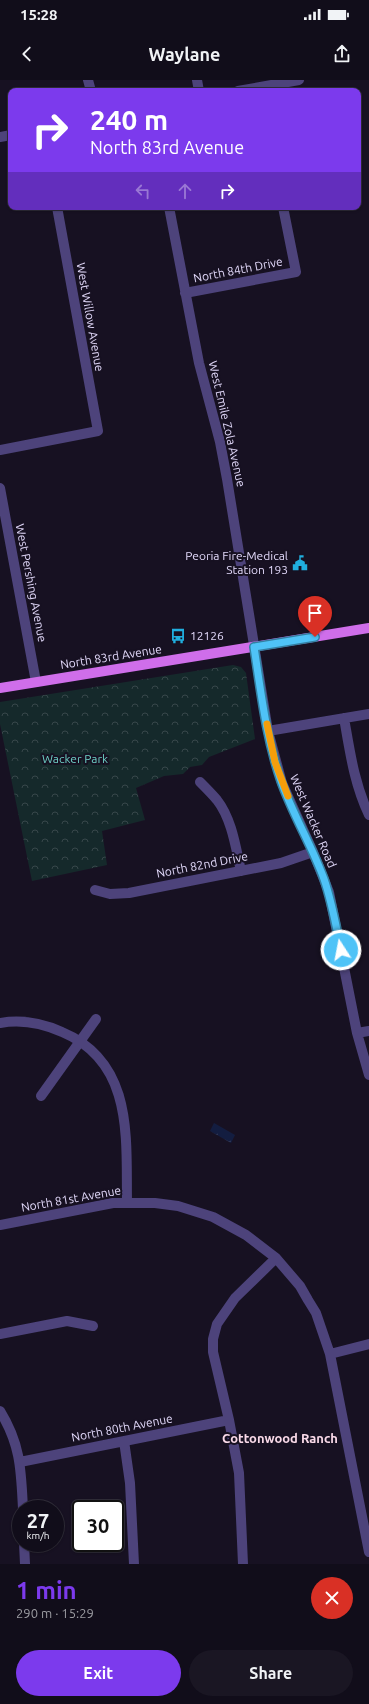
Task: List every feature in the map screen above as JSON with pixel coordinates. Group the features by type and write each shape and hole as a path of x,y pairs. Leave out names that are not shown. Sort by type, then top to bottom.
{"main road":[{"name":"North 83rd Avenue","path":"0,688 369,628"}],"street":[{"path":"264,88 299,80"},
{"name":"West Willow Avenue","path":"0,450 98,431 58,210"},
{"name":"West Emile Zola Avenue","path":"170,210 199,362 220,442 254,647"},
{"name":"North 84th Drive","path":"185,293 296,272 284,210"},
{"name":"West Pershing Avenue","path":"0,488 36,682"},
{"name":"West Wacker Road","path":"254,647 268,731 282,783 324,877 333,907 357,1033 369,1075"},
{"path":"268,731 369,714"},
{"path":"344,718 353,774 369,815"},
{"path":"200,782 218,801 222,808 228,822 241,871"},
{"name":"North 82nd Drive","path":"95,890 110,894 129,893 281,863 313,852"},
{"path":"41,1096 96,1019"},
{"path":"0,1023 24,1021 38,1023 68,1034 81,1041 94,1053 111,1073 121,1102 125,1125 127,1202"},
{"path":"357,1033 369,1031"},
{"name":"North 81st Avenue","path":"0,1225 95,1206 127,1202 155,1203 178,1206 213,1217 246,1235 276,1258"},
{"path":"243,1564 239,1472 229,1420 212,1352 217,1324 235,1298 276,1258 300,1286 316,1314 330,1354 369,1552"},
{"path":"0,1334 67,1321 93,1326"},
{"path":"330,1354 369,1344"},
{"path":"0,1411 10,1426 16,1444 20,1462 22,1500"},
{"name":"North 80th Avenue","path":"20,1462 229,1420"},
{"path":"124,1441 130,1483 134,1564"},
{"path":"24,1552 25,1564"}],"green space":[{"name":"Wacker Park","path":"233,665 241,667 246,673 255,739 209,757 202,765 190,767 183,774 164,776 136,788 145,820 102,831 107,865 32,881 0,724 0,702"}],"water":[{"path":"214,1123 235,1135 231,1143 210,1131"}],"slow traffic":[{"path":"267,724 275,762 288,796"}],"place":[{"name":"Peoria Fire-Medical Station 193","path":"300,563"},
{"name":"12126","path":"178,636"}],"district":[{"name":"Cottonwood Ranch","path":"280,1438"}],"route":[{"path":"315,637 254,647 268,731 275,762 282,783 324,877 333,907 341,950"}]}
